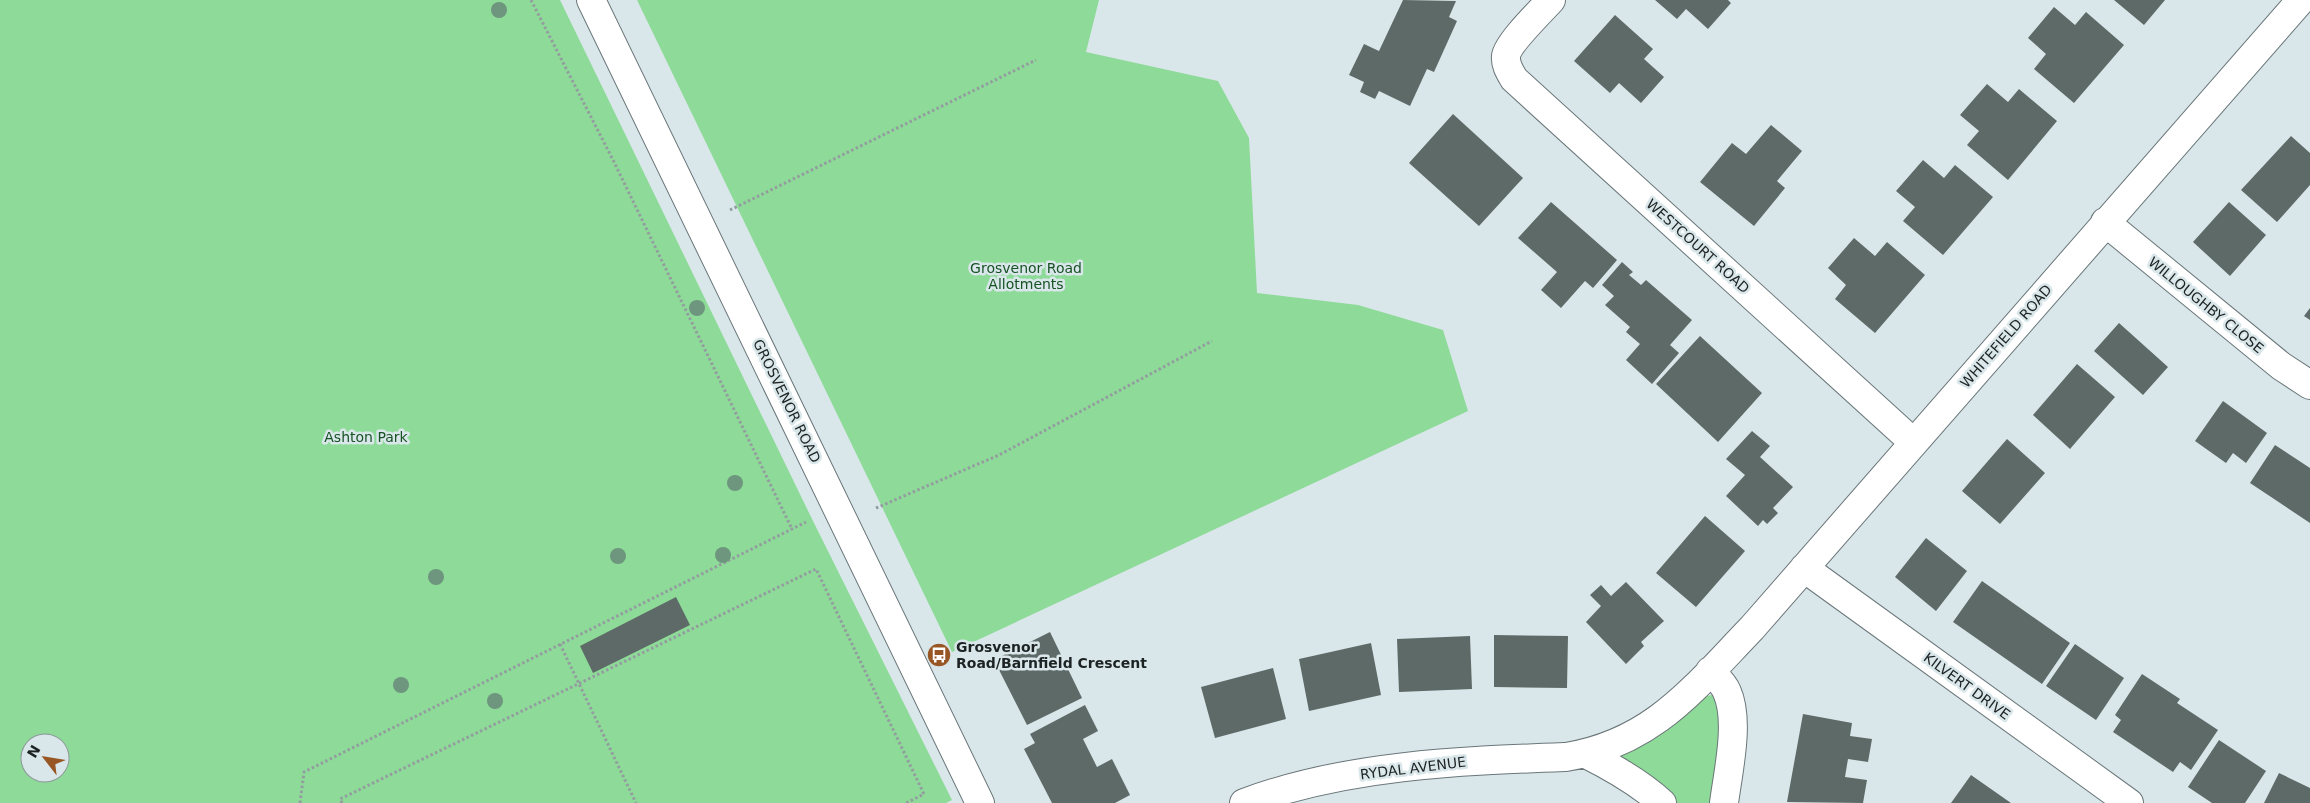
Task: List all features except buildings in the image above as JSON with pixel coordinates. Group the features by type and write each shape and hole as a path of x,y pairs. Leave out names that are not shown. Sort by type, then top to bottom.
{"street":[{"name":"GROSVENOR ROAD","path":"591,0 980,803"},
{"name":"WESTCOURT ROAD","path":"1551,0 1515,40 1506,56 1507,66 1514,78 1913,442"},
{"name":"WHITEFIELD ROAD","path":"1710,671 1752,628 2301,0"},
{"name":"WILLOUGHBY CLOSE","path":"2105,222 2266,354 2310,385"},
{"name":"KILVERT DRIVE","path":"1804,568 2129,803"},
{"name":"RYDAL AVENUE","path":"1244,803 1324,780 1416,765 1566,757 1586,754 1614,745 1650,725 1680,703 1710,671"},
{"path":"1710,671 1727,691 1731,708 1732,731 1724,803"},
{"path":"1586,754 1607,764 1662,803"}],"path":[{"path":"530,0 613,160 792,529"},
{"path":"700,223 738,207 1036,60"},
{"path":"300,803 304,772 812,519 880,507 998,455 1212,341"},
{"path":"342,803 340,799 816,569 924,794 906,803"},
{"path":"560,644 636,803"}],"green space":[{"name":"Ashton Park","path":"0,0 560,0 812,519 952,800 946,803 0,803"},
{"name":"Grosvenor Road Allotments","path":"637,0 1099,0 1086,52 1218,81 1249,138 1257,293 1358,305 1443,330 1468,411 952,652"},
{"path":"1727,691 1724,803 1662,803 1626,777 1614,745 1680,703"}],"place":[{"name":"Grosvenor Road/Barnfield Crescent","path":"939,655"}]}
